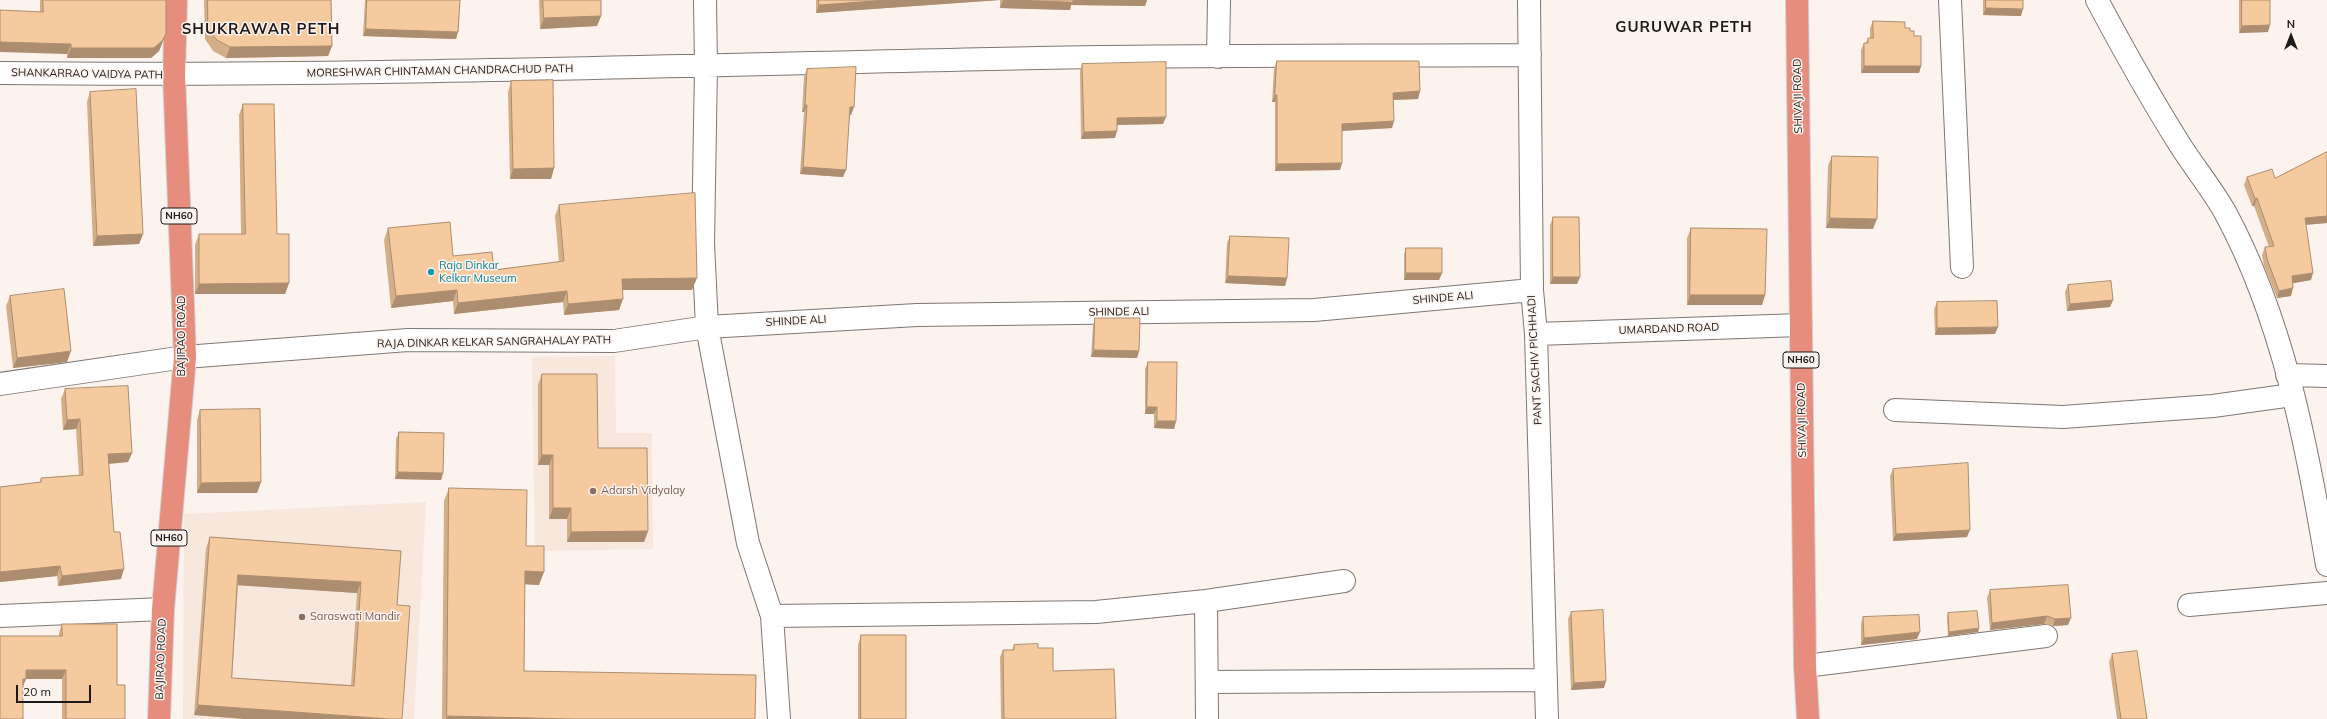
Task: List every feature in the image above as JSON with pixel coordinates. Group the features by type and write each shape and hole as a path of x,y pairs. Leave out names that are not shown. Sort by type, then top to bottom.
{"highway":[{"name":"BAJIRAO ROAD","path":"160,719 163,609 185,357 174,75 176,0"},
{"name":"SHIVAJI ROAD","path":"1797,0 1805,666 1808,719"}],"street":[{"path":"705,0 706,67 703,243 707,327 748,543 772,616 780,719"},
{"path":"1218,57 1219,0"},
{"name":"PANT SACHIV PICHHADI","path":"1529,0 1532,290 1536,334 1547,719"},
{"path":"1950,0 1962,268"},
{"path":"2097,0 2133,69 2224,211 2250,266 2290,385 2317,505 2327,565"},
{"name":"MORESHWAR CHINTAMAN CHANDRACHUD PATH","path":"174,75 706,67 1040,58 1530,55"},
{"name":"SHANKARRAO VAIDYA PATH","path":"0,73 174,75"},
{"name":"SHINDE ALI","path":"707,327 917,315 1314,310 1532,290"},
{"name":"UMARDAND ROAD","path":"1536,334 1801,325"},
{"name":"RAJA DINKAR KELKAR SANGRAHALAY PATH","path":"0,384 185,357 408,340 614,341 707,327"},
{"path":"1894,410 2063,417 2213,406 2327,376"},
{"path":"772,616 1096,612 1206,601 1344,582"},
{"path":"2189,605 2327,593"},
{"path":"1206,601 1207,719"},
{"path":"0,616 163,609"},
{"path":"1805,666 2046,636"},
{"path":"1207,682 1546,680"}],"shaded area":[{"name":"Adarsh Vidyalay","path":"615,356 616,433 652,433 653,549 535,551 532,357"},
{"name":"Saraswati Mandir","path":"426,502 414,719 183,719 184,514"}],"building":[{"path":"43,0 166,0 166,34 162,41 154,48 71,48 71,44 0,42 0,10 43,12"},
{"path":"208,0 331,0 332,46 230,47 217,40 208,29"},
{"path":"367,0 460,0 458,32 366,29"},
{"path":"543,0 601,0 601,16 544,18"},
{"path":"819,0 888,0 819,5"},
{"path":"1009,0 1073,0 1073,2"},
{"path":"1986,0 2023,0 2023,9 1986,8"},
{"path":"2242,0 2270,0 2270,25 2242,26"},
{"path":"1873,21 1905,22 1905,28 1910,28 1910,31 1914,31 1914,36 1921,36 1921,66 1864,66 1864,43 1868,43 1868,38 1873,38"},
{"path":"1277,61 1419,61 1420,91 1393,93 1394,121 1342,124 1342,163 1277,164 1277,95 1275,95"},
{"path":"1166,62 1166,117 1117,118 1117,131 1084,132 1082,64"},
{"path":"856,67 854,107 850,107 846,170 803,167 807,105 805,105 807,69"},
{"path":"553,80 554,168 513,169 511,81"},
{"path":"136,89 143,234 97,236 90,92"},
{"path":"243,104 274,104 277,234 289,234 289,283 199,284 199,234 245,234"},
{"path":"2327,152 2327,216 2305,218 2313,273 2292,276 2293,288 2279,291 2267,259 2265,247 2274,246 2257,198 2255,199 2247,177 2272,169 2275,178"},
{"path":"1832,156 1878,157 1877,219 1830,218"},
{"path":"695,193 697,278 622,279 623,299 568,304 567,291 458,303 457,290 396,296 388,228 450,222 453,256 492,252 494,270 564,261 559,205"},
{"path":"1553,217 1579,217 1580,277 1553,277"},
{"path":"1691,228 1767,229 1765,295 1690,295"},
{"path":"1230,236 1289,238 1287,278 1228,276"},
{"path":"1406,248 1442,248 1442,273 1406,273"},
{"path":"2111,281 2113,300 2070,304 2068,285"},
{"path":"64,289 71,351 17,358 10,296"},
{"path":"1997,301 1998,327 1937,328 1937,302"},
{"path":"1095,318 1140,318 1139,351 1094,350"},
{"path":"1148,362 1177,362 1176,421 1157,421 1157,407 1147,407"},
{"path":"542,374 597,374 598,448 647,448 648,531 571,532 571,508 553,508 553,455 542,455"},
{"path":"128,386 132,453 108,454 114,532 120,532 124,569 62,576 60,566 0,572 0,487 41,482 41,478 83,475 80,419 67,420 65,389"},
{"path":"260,409 261,482 201,483 200,410"},
{"path":"399,432 444,433 443,473 398,472"},
{"path":"1968,463 1970,530 1896,534 1893,469"},
{"path":"449,488 527,490 526,546 544,546 544,572 525,571 524,671 756,675 755,719 572,719 447,716"},
{"path":"210,537 401,551 397,605 410,606 402,719 198,705","holes":["238,575 361,582 354,686 232,678"]},
{"path":"2068,585 2071,618 2055,619 2047,616 1992,623 1990,590"},
{"path":"1603,610 1606,681 1574,683 1571,612"},
{"path":"1977,611 1979,628 1949,632 1948,613"},
{"path":"1919,615 1920,632 1864,638 1863,617"},
{"path":"62,624 117,624 117,685 125,685 125,719 66,719 66,670 26,670 26,679 23,679 23,719 0,719 0,636 62,636"},
{"path":"861,635 906,635 906,719 861,719"},
{"path":"1038,644 1038,648 1053,648 1053,671 1114,669 1116,719 1004,719 1003,650 1014,650 1014,645"},
{"path":"2137,651 2147,719 2121,719 2112,654"}],"place":[{"name":"Raja Dinkar Kelkar Museum","path":"431,272"},
{"name":"Adarsh Vidyalay","path":"593,491"},
{"name":"Saraswati Mandir","path":"302,617"}],"district":[{"name":"GURUWAR PETH","path":"1684,27"},
{"name":"SHUKRAWAR PETH","path":"261,29"}]}
